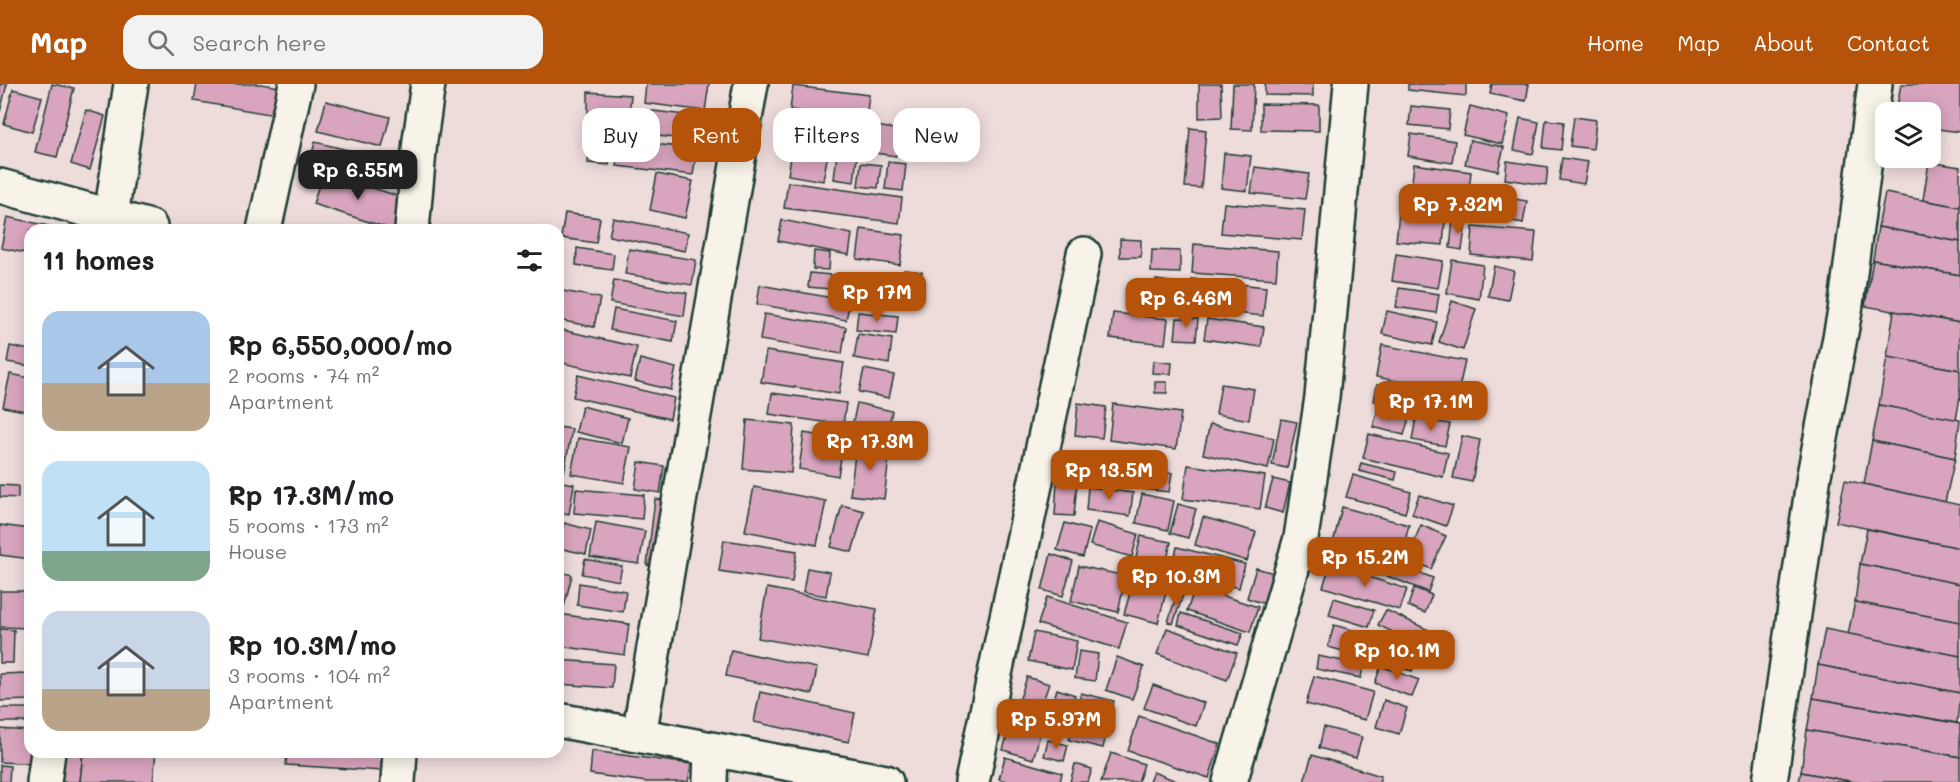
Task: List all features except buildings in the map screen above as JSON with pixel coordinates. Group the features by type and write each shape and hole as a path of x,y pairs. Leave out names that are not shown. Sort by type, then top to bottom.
{"street":[{"path":"111,216 131,84"},
{"path":"265,224 296,84"},
{"path":"413,224 420,140 428,84"},
{"path":"639,735 751,84"},
{"path":"1230,782 1301,538 1322,397 1351,84"},
{"path":"1770,782 1815,474 1845,311 1875,84"},
{"path":"0,186 138,224"},
{"path":"972,782 1084,254"},
{"path":"564,721 639,735 711,766 886,782"},
{"path":"44,782 47,758"},
{"path":"398,782 400,758"}]}
